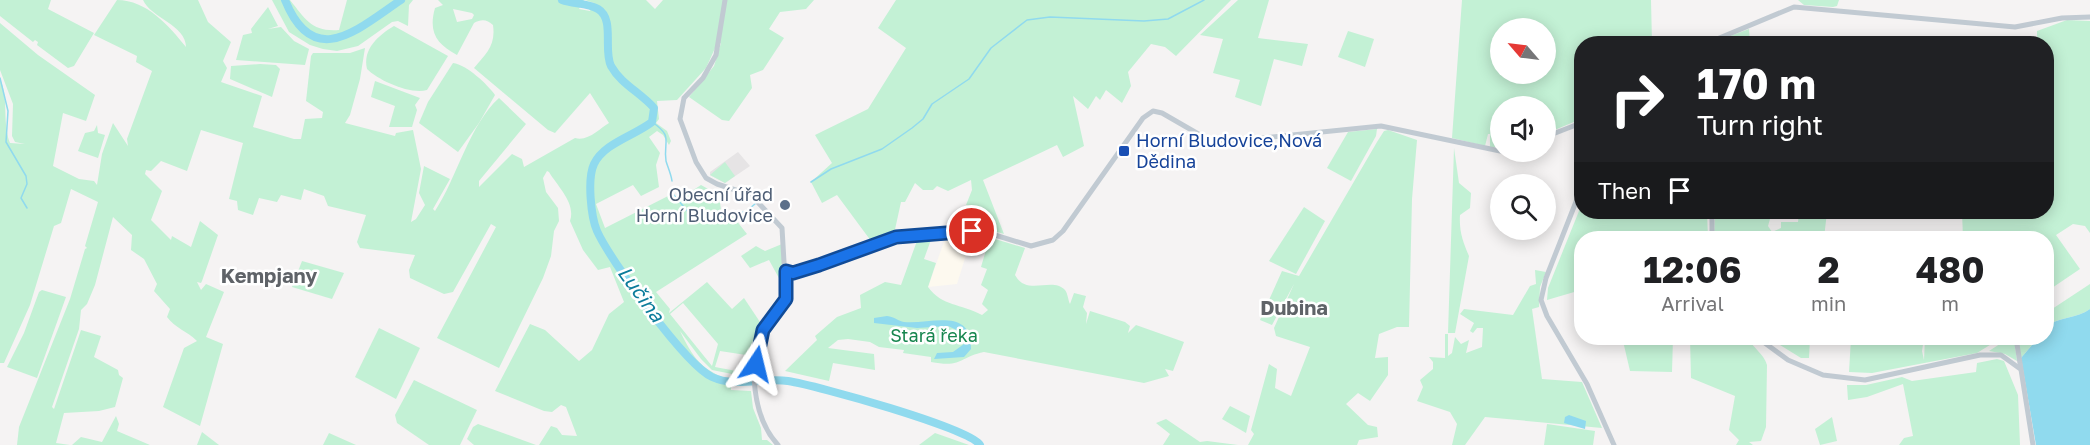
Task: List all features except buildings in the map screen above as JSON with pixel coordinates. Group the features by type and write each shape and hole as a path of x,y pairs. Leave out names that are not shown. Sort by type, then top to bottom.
{"street":[{"path":"725,0 716,55 709,70 684,98 680,119 696,162 705,178 751,195 781,224 784,236 786,299 763,330 756,364 759,407 765,427 778,445"},
{"path":"1794,0 1794,8"},
{"path":"1725,36 1794,8 2015,27 2062,18 2090,17"},
{"path":"786,271 793,273 904,236 972,231 991,233 1026,246 1053,240 1070,222 1143,118 1154,111 1162,113 1214,144 1380,126 1490,149"},
{"path":"1556,133 1574,126"},
{"path":"1574,207 1546,278 1541,300 1547,316 1587,384 1614,445"},
{"path":"1768,345 1788,360 1823,375 1865,380 1980,355 2001,355 2009,358 2019,368"},
{"path":"2017,345 2033,445"}],"shaded area":[{"path":"738,152 750,166 725,183 710,175 710,172"},
{"path":"973,233 957,284 928,287 946,236"}],"green space":[{"path":"0,0 51,0 48,9 94,33 74,66 68,68 37,45 38,42 35,40 33,42 0,16"},
{"path":"117,0 128,1 148,9 186,47 184,39 175,27 153,12 143,0 198,0 208,22 231,42 223,61 227,68 221,82 262,96 253,127 294,139 301,139 305,119 322,118 323,112 306,101 313,53 350,53 365,48 360,79 350,115 345,123 395,136 396,133 413,130 421,169 411,222 416,219 425,205 419,193 424,166 450,179 433,209 435,211 479,122 499,98 526,124 479,181 479,187 512,154 522,159 524,167 575,138 589,136 609,123 590,93 555,133 548,130 474,68 486,54 493,39 494,32 491,23 484,20 474,23 457,55 439,42 433,24 435,8 443,5 438,0 584,0 579,9 590,11 594,3 585,0 646,0 655,9 663,0 814,0 806,9 780,12 769,29 784,38 763,70 750,75 752,88 729,121 722,120 689,97 714,66 721,43 716,46 706,68 677,100 657,101 659,119 656,123 667,131 671,141 669,145 663,135 657,131 649,137 660,153 656,165 659,187 641,196 633,185 596,204 605,228 672,194 678,200 701,185 719,195 721,210 732,215 747,234 656,292 670,309 669,313 707,282 732,309 744,298 760,322 760,327 751,345 747,377 712,370 680,331 689,349 706,368 731,380 731,390 751,391 762,440 767,440 773,445 539,445 551,426 557,428 562,435 577,436 566,407 561,405 552,412 544,411 495,391 530,324 545,330 579,361 592,350 609,314 624,302 610,267 598,270 583,250 570,221 571,208 549,172 547,171 543,178 546,192 558,208 559,221 554,231 551,256 543,278 499,368 437,338 496,227 491,224 453,292 444,294 410,278 409,270 415,255 360,248 357,242 366,215 328,206 324,196 304,189 301,200 281,195 277,202 259,198 253,215 238,210 237,201 229,199 243,143 201,130 187,171 161,161 151,171 146,170 145,174 162,191 151,220 171,240 172,236 191,247 200,221 218,235 202,281 197,282 201,290 206,284 224,292 206,337 223,344 200,426 163,407 184,348 197,341 167,317 170,309 154,291 157,284 144,259 131,250 132,235 113,217 95,285 87,304 81,310 79,329 52,407 54,409 81,330 101,336 94,357 118,370 119,375 123,378 115,407 99,411 64,413 56,443 70,445 17,445 19,427 70,299 87,248 85,246 98,202 71,189 61,223 54,226 30,305 4,363 0,363 0,79 3,86 6,127 10,143 25,144 15,142 12,136 13,104 0,70 0,23 38,55 95,95 86,121 63,113 53,166 79,179 94,181 97,185 102,154 113,123 128,146 127,139 152,71 136,62 137,56 94,35","holes":["453,9 472,13 474,15 472,19 457,22","683,303 718,344 712,366 670,314","720,351 746,355 747,373 715,367"]},
{"path":"272,0 290,0 316,27 339,30 347,0 413,0 409,5 408,26 398,21 392,22 358,46 337,51 310,45 289,32"},
{"path":"896,0 1231,0 1176,56 1165,47 1151,44 1128,72 1131,86 1122,103 1106,90 1100,100 1096,96 1088,109 1073,96 1084,146 1063,157 1057,145 983,180 1004,234 984,228 964,226 971,207 966,205 972,190 971,180 948,191 937,186 933,190 923,190 915,183 905,202 901,202 894,234 871,241 837,195 822,203 811,182 832,163 815,135 868,109 906,48 878,28"},
{"path":"1238,0 1269,0 1258,38 1308,44 1302,66 1274,59 1261,106 1235,97 1240,80 1213,73 1223,39 1200,35"},
{"path":"1462,0 1651,0 1652,36 1574,36 1574,122 1556,129 1556,96 1490,96 1490,134 1488,134 1485,146 1452,138"},
{"path":"1798,0 1839,0 1837,6 1833,7 1804,5"},
{"path":"268,7 278,26 268,29 281,27 294,41 309,49 305,65 236,60 243,35 252,33 251,29"},
{"path":"2067,20 2090,21 2090,233 2085,226 2073,224 2056,235 2080,269 2054,287 2054,231 1963,231 1962,219 2054,219 2054,36 2037,36 2037,31"},
{"path":"394,26 448,56 427,90 412,90 395,86 367,69 369,49 378,38"},
{"path":"1749,29 1750,36 1730,36"},
{"path":"1348,31 1374,39 1365,67 1338,57"},
{"path":"453,63 470,71 495,95 479,123 458,152 419,123 428,102"},
{"path":"276,65 280,69 272,97 230,79 231,66"},
{"path":"375,81 420,98 415,105 417,110 412,127 389,127 395,106 371,97"},
{"path":"97,125 98,133 105,135 98,158 78,151 85,133 94,131"},
{"path":"1377,129 1376,136 1351,181 1327,168 1348,132"},
{"path":"1388,130 1417,140 1412,199 1409,327 1397,327 1379,334 1375,358 1388,357 1388,375 1370,401 1358,393 1346,404 1368,425 1377,427 1378,437 1359,440 1357,445 1248,445 1254,434 1251,430 1269,364 1277,369 1275,388 1291,396 1310,347 1276,336 1274,328 1294,284 1272,325 1260,320 1282,271 1299,276 1377,142 1384,131"},
{"path":"1454,148 1459,183 1471,193 1470,208 1460,215 1462,237 1469,256 1455,333 1448,333"},
{"path":"725,162 735,176 725,183 710,175"},
{"path":"1304,207 1325,221 1296,274 1269,261"},
{"path":"1576,219 1707,219 1708,231 1574,231 1574,292 1547,300 1548,288"},
{"path":"1715,219 1770,219 1768,226 1771,231 1714,231"},
{"path":"1798,219 1826,219 1825,231 1774,231 1781,228 1781,222 1798,222"},
{"name":"Stará řeka","path":"982,235 1025,248 1015,275 1026,285 1060,286 1065,290 1070,304 1074,293 1086,296 1083,307 1087,313 1086,324 1090,311 1125,322 1130,326 1128,333 1136,325 1184,342 1173,371 1165,369 1169,376 1144,383 984,352 949,364 931,362 931,357 903,353 904,350 879,347 870,342 848,339 838,340 828,348 874,354 875,370 833,363 829,381 785,371 817,340 815,336 837,317 861,308 860,295 885,282 901,285 918,238 932,237 924,259 936,263 928,287 940,298 982,315 988,310 982,304 988,290 981,285 987,269 981,267 986,250 978,247"},
{"path":"782,244 783,274 780,280 769,260 750,268 741,256 756,246 765,251"},
{"path":"302,261 344,273 332,299 292,287"},
{"path":"1535,270 1546,272 1540,287 1539,307 1532,309 1542,379 1582,382 1602,428 1485,417 1465,445 1452,445 1457,424 1450,412 1417,401 1423,387 1420,380 1433,369 1433,362 1429,357 1445,358 1445,334 1448,334 1448,356 1452,353 1455,337 1461,344 1469,340 1466,353 1482,347 1483,328 1477,328 1473,333 1470,331 1474,323 1460,314 1464,309 1513,315 1530,286 1536,284"},
{"path":"2090,284 2090,309 2054,322 2054,308"},
{"path":"42,290 66,297 37,378 7,367 24,333 39,292"},
{"path":"379,328 420,348 396,399 355,377"},
{"path":"1624,345 1673,345 1672,372 1630,371"},
{"path":"1690,345 1753,345 1767,365 1766,427 1761,441 1749,442 1753,445 1736,445 1739,440 1729,430 1735,396 1691,378"},
{"path":"1780,345 1810,345 1809,358 1801,358"},
{"path":"1851,345 1923,345 1924,360 1925,345 1990,345 1977,353 1872,373 1849,372"},
{"path":"1998,345 2015,345 2017,361 2005,354 1989,351"},
{"path":"2018,345 2032,345 2021,358"},
{"path":"1997,359 2004,361 2018,395 2020,445 1899,445 1904,438 1913,436 1903,384 1867,397 1848,400 1847,385 1866,385 1902,377 1912,381 1976,372 1977,363"},
{"path":"414,380 477,410 460,445 429,445 397,423 395,415"},
{"path":"1230,406 1250,416 1246,433 1222,419"},
{"path":"116,416 119,424 117,431 150,445 72,445 81,437 102,442"},
{"path":"1832,417 1837,441 1820,445 1815,429"},
{"path":"1166,419 1200,442 1238,445 1163,445 1170,434 1156,423"},
{"path":"478,424 536,445 474,445 467,439 473,427"},
{"path":"1547,424 1595,431 1593,445 1544,445"},
{"path":"202,432 219,445 197,445"},
{"path":"329,433 356,445 323,445"},
{"path":"935,433 969,445 919,445"}],"water":[{"path":"2090,309 2090,445 2036,445 2021,358 2032,345 2054,345 2054,322"},
{"path":"887,316 904,322 947,320 957,322 964,327 969,336 971,349 964,357 934,359 937,353 953,352 964,344 961,332 948,326 917,328 874,323 874,318"},
{"path":"1569,415 1586,421 1585,429 1564,423 1565,417"}],"waterway":[{"name":"Lučina","path":"285,0 297,22 309,34 323,39 338,38 353,31 401,0"},
{"name":"Lučina","path":"562,0 594,7 603,14 606,20 611,66 620,78 654,108 652,122 612,145 594,164 590,188 592,208 597,231 617,264 649,310 684,353 712,377 721,380 730,382 779,380 828,390 950,428 980,445"},
{"path":"811,182 831,169 882,149 912,128 923,119 932,104 969,79 991,48 1027,20 1050,17 1144,21 1168,19 1204,0"},
{"path":"0,78 8,111 6,142 26,176 27,184 21,198 27,208"},
{"path":"652,122 665,135 666,161 672,181"},
{"path":"673,194 694,219 704,223 728,213 745,212 755,204"}],"place":[{"name":"Horní Bludovice,Nová Dědina","path":"1124,151"},
{"name":"Obecní úřad Horní Bludovice","path":"785,205"}],"district":[{"name":"Kempjany","path":"269,276"},
{"name":"Dubina","path":"1294,308"}],"route":[{"path":"756,364 763,330 786,299 788,286 786,271 793,273 819,265 896,237 972,231"}]}
